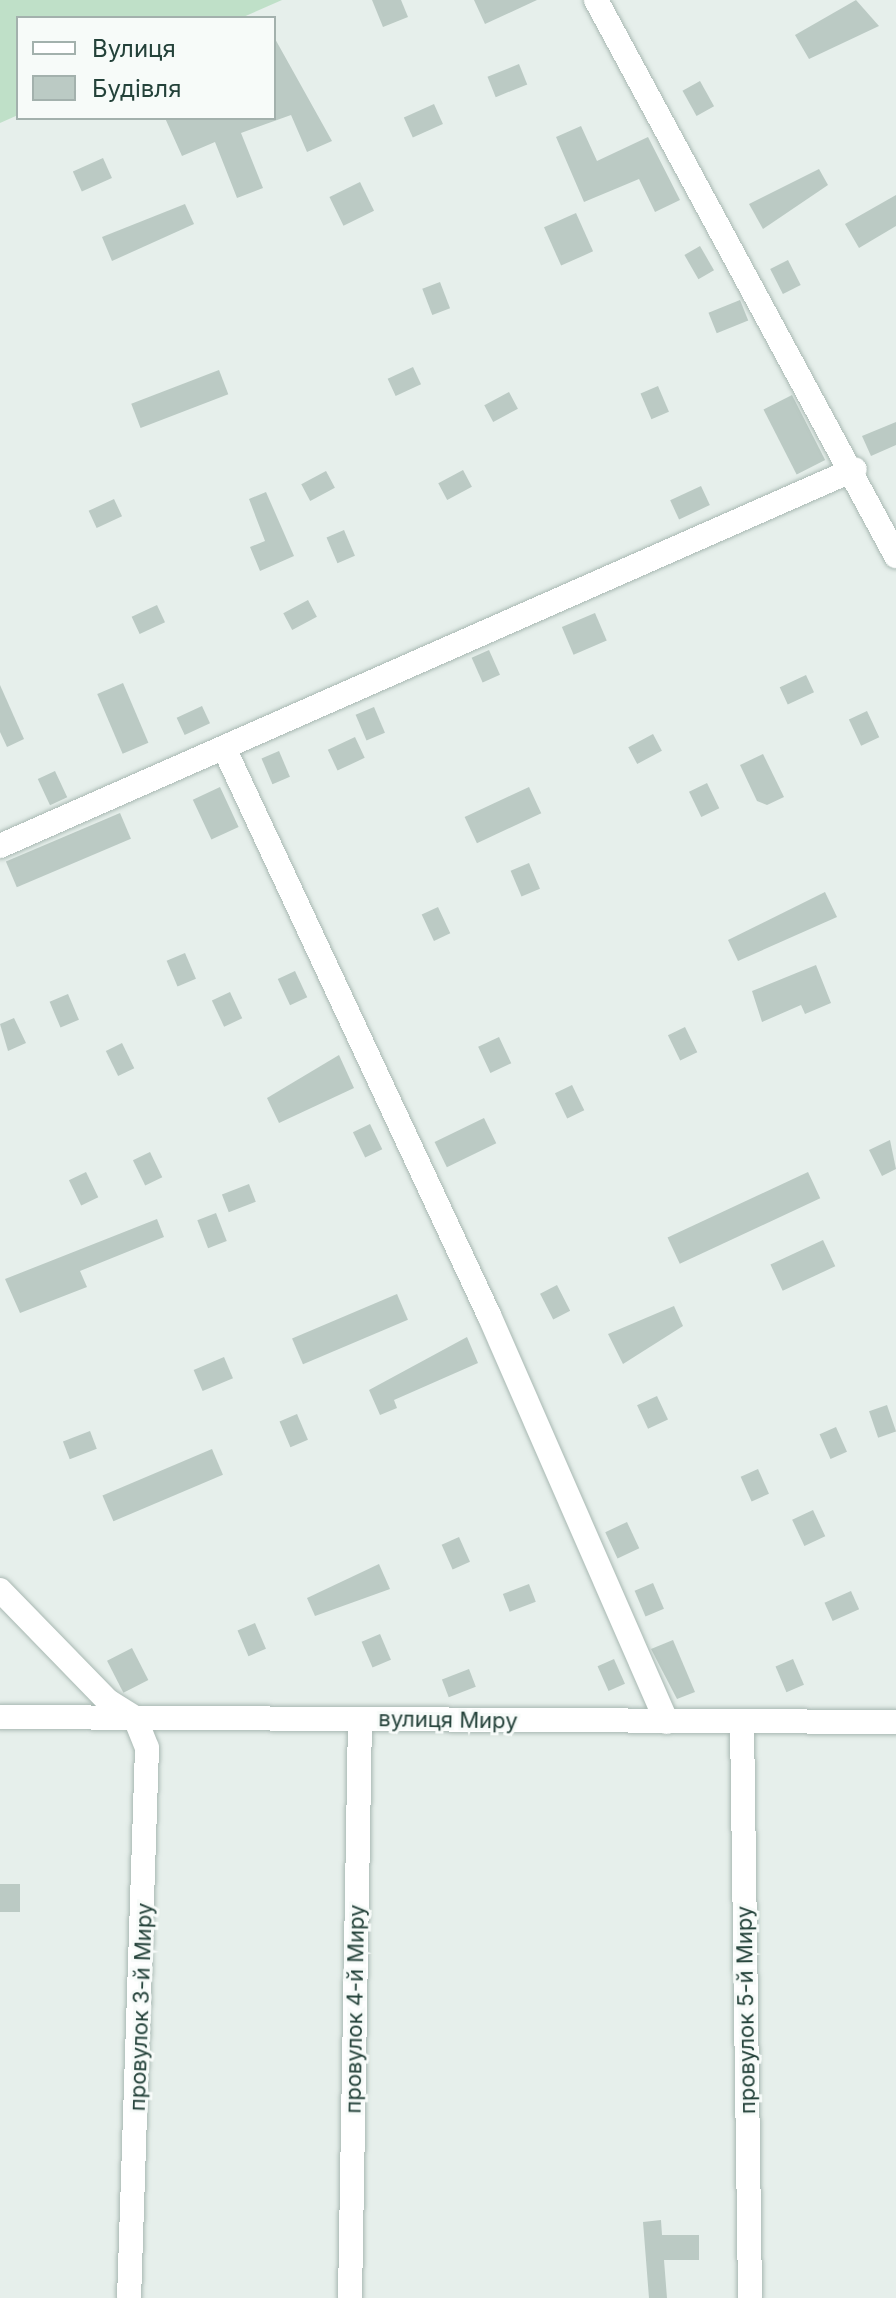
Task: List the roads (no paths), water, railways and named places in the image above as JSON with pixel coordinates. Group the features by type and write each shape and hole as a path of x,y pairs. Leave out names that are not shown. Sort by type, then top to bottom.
{"street":[{"path":"596,0 855,469 896,556"},
{"path":"0,846 225,750 855,469"},
{"path":"225,750 499,1337 667,1722"},
{"path":"0,1590 108,1701 135,1718"},
{"name":"вулиця Миру","path":"0,1717 896,1722"},
{"name":"провулок 3-й Миру","path":"129,2298 151,1786 135,1718"},
{"name":"провулок 4-й Миру","path":"350,2298 360,1720"},
{"name":"провулок 5-й Миру","path":"742,1722 750,2298"}]}
